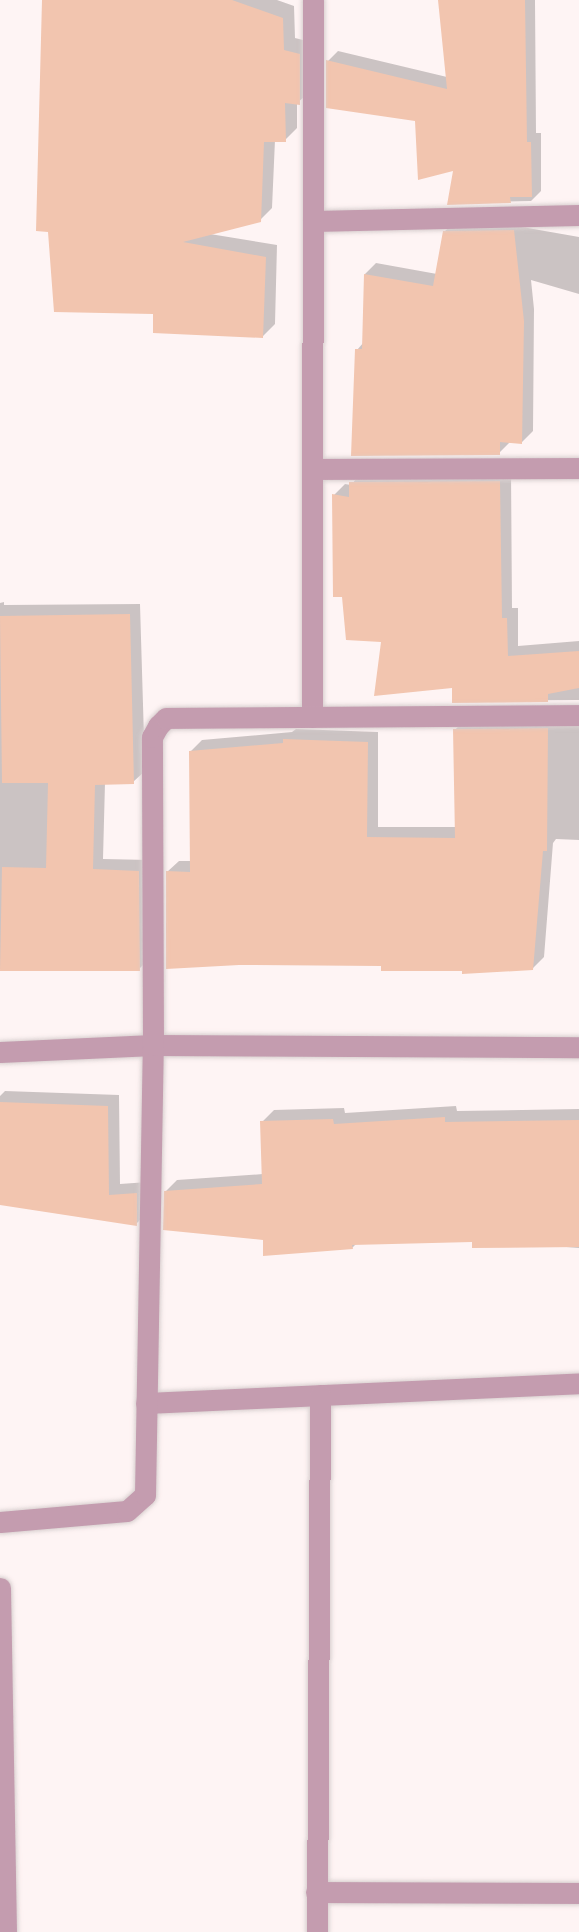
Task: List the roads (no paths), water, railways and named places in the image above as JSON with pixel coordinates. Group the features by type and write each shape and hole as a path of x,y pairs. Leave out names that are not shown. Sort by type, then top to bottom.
{"street":[{"path":"312,717 313,0"},
{"path":"313,221 579,215"},
{"path":"312,469 579,468"},
{"path":"0,1522 127,1511 145,1496 153,1045 152,737 158,726 166,718 579,716"},
{"path":"0,1052 153,1045 579,1046"},
{"path":"146,1403 579,1383"},
{"path":"317,1932 320,1395"},
{"path":"0,1588 6,1932"},
{"path":"316,1892 579,1893"}]}
